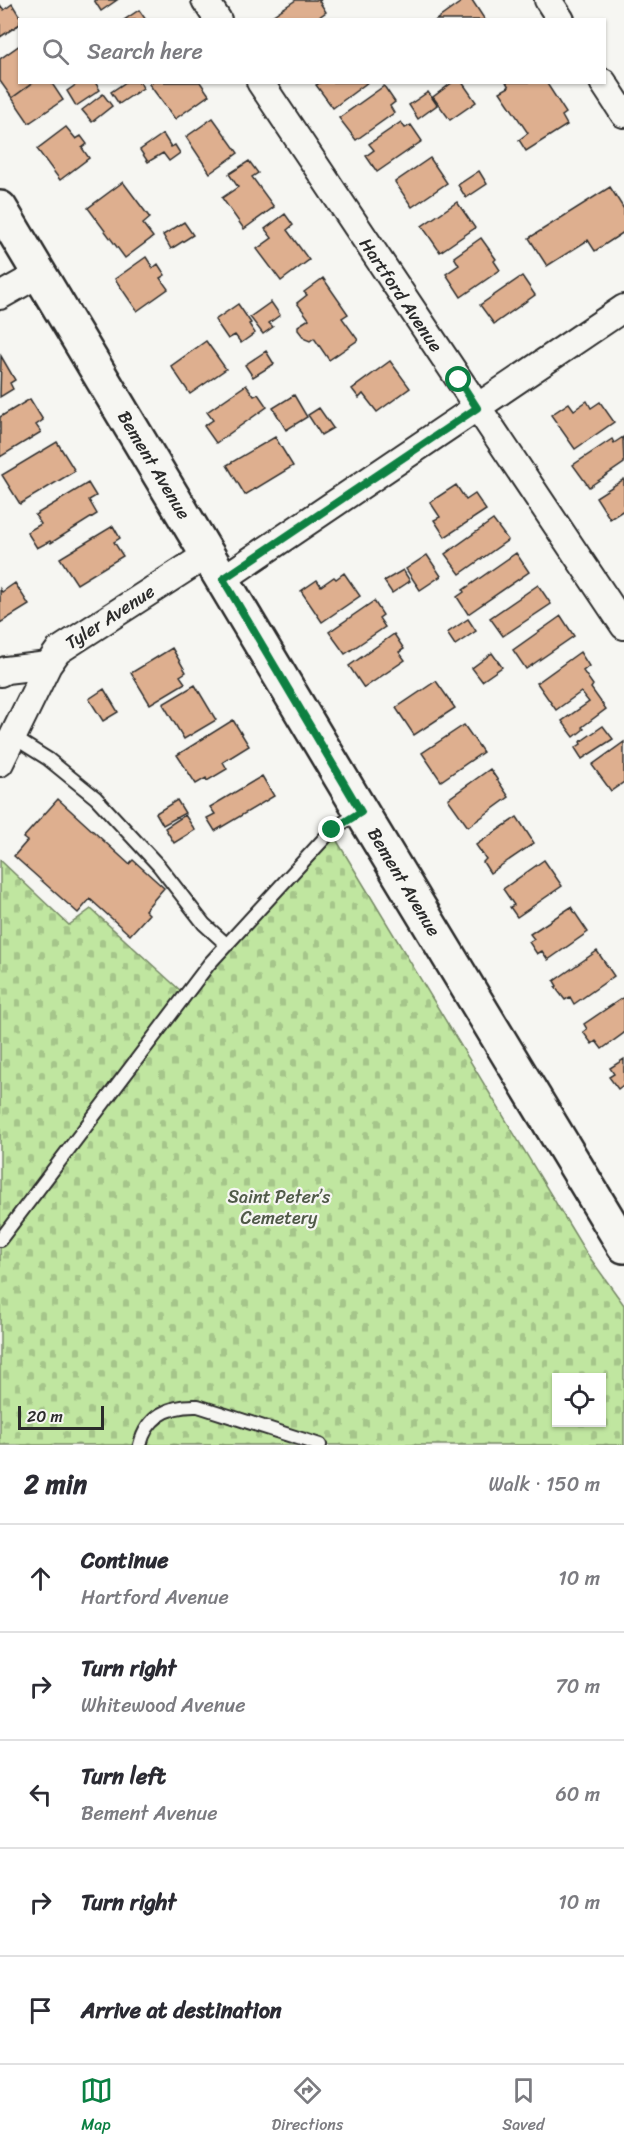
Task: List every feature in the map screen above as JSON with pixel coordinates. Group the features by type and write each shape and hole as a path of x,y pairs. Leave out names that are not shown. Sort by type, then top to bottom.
{"street":[{"path":"205,0 217,18"},
{"path":"548,0 560,18"},
{"name":"Hartford Avenue","path":"261,84 624,626"},
{"path":"604,84 624,114"},
{"name":"Bement Avenue","path":"0,208 624,1246"},
{"path":"0,296 39,274"},
{"name":"Tyler Avenue","path":"0,763 48,665 58,651 215,567 477,408 624,308"},
{"path":"0,673 6,670 48,665"}],"lane":[{"path":"13,737 48,759 96,798 159,866 204,924 227,945"},
{"path":"0,1240 209,964 332,830 361,812"},
{"path":"140,1445 151,1421 170,1409 198,1406 320,1445"}],"green space":[{"name":"Saint Peter’s Cemetery","path":"328,826 585,1251 624,1305 624,1445 0,1445 0,860 69,925 91,909 181,991"}],"building":[{"path":"94,0 117,0 101,11"},
{"path":"296,0 321,0 319,1 326,12 318,18 273,18 272,16"},
{"path":"464,0 472,0 484,18 439,18"},
{"path":"12,4 21,18 18,18 18,25 0,37 0,5 4,10"},
{"path":"139,10 145,18 127,18"},
{"path":"18,46 18,84 31,84 12,98 0,81 0,59"},
{"path":"31,84 52,84 63,100 29,123 12,98"},
{"path":"77,84 96,84 100,90 76,106 67,91"},
{"path":"123,84 141,84 143,88 119,104 111,92"},
{"path":"149,84 201,84 209,95 175,119"},
{"path":"318,84 365,84 333,108 316,85"},
{"path":"450,84 463,84 476,102 450,120 433,97"},
{"path":"507,84 547,84 566,113 562,116 567,125 526,151 519,140 528,133 500,92 509,87"},
{"path":"384,86 395,102 390,106 394,113 356,140 339,118"},
{"path":"428,92 437,105 418,119 409,105"},
{"path":"103,94 112,106 92,122 82,110"},
{"path":"213,118 238,153 210,173 186,137"},
{"path":"401,122 405,128 411,125 422,141 377,172 366,156 374,150 369,144"},
{"path":"66,127 76,139 81,136 87,144 82,148 89,158 60,180 37,149"},
{"path":"163,134 171,147 175,145 180,153 169,161 163,153 148,162 140,150"},
{"path":"430,158 447,183 412,207 395,182"},
{"path":"249,161 258,173 252,177 274,207 244,229 222,198 238,187 229,174"},
{"path":"479,171 487,184 466,198 458,185"},
{"path":"123,182 150,218 143,224 153,237 125,258 88,208"},
{"path":"610,187 624,209 624,232 595,251 588,240 547,266 529,238"},
{"path":"457,202 475,228 440,252 422,226"},
{"path":"285,214 293,225 287,230 309,260 281,281 257,249 272,238 265,229"},
{"path":"184,222 193,235 171,249 163,235"},
{"path":"481,238 496,259 494,261 500,270 461,297 446,274 459,265 454,257"},
{"path":"146,257 153,268 158,264 165,275 160,278 168,289 137,311 115,279"},
{"path":"522,276 535,295 494,324 480,305"},
{"path":"323,278 348,314 342,318 358,340 329,360 314,338 310,341 305,339 298,330 298,326 309,319 297,303 307,295 304,292"},
{"path":"271,302 280,315 269,323 273,327 263,334 250,317"},
{"path":"238,304 255,333 241,343 235,335 228,339 215,320"},
{"path":"206,341 226,369 190,394 171,366"},
{"path":"266,351 274,364 253,377 245,365"},
{"path":"1,356 15,380 10,383 13,389 0,397"},
{"path":"390,361 410,388 377,412 363,394 359,398 352,389"},
{"path":"246,385 254,396 258,394 267,407 216,443 204,426 213,420 207,412"},
{"path":"294,395 307,417 286,430 273,408"},
{"path":"30,399 43,420 36,425 41,432 0,457 0,417"},
{"path":"587,401 591,408 600,402 614,422 575,449 551,415 569,403 574,410"},
{"path":"319,408 333,428 321,435 308,415"},
{"path":"275,437 293,466 245,495 227,465"},
{"path":"623,437 624,463 589,487 573,465 612,439 614,443"},
{"path":"57,442 75,471 20,504 2,475"},
{"path":"624,479 624,510 610,519 596,497"},
{"path":"88,483 96,496 89,500 97,514 51,543 50,541 37,548 27,532 41,524 35,515"},
{"path":"456,485 466,500 475,494 486,510 445,537 434,520 440,517 430,502"},
{"path":"493,520 508,540 460,574 445,554"},
{"path":"113,526 120,538 114,542 123,556 77,584 60,558"},
{"path":"516,553 529,572 468,614 457,597 464,592 463,590"},
{"path":"427,555 441,576 420,590 406,569"},
{"path":"403,570 410,581 392,593 384,581"},
{"path":"344,573 360,596 322,622 301,591 317,580 321,586"},
{"path":"15,583 29,605 0,623 0,589 2,592"},
{"path":"538,585 551,604 503,636 490,618"},
{"path":"374,601 383,615 379,618 385,627 345,654 329,632"},
{"path":"561,616 574,636 526,669 513,650"},
{"path":"468,619 476,631 455,645 447,633"},
{"path":"394,634 404,649 399,652 405,660 364,688 349,666"},
{"path":"172,648 186,672 180,676 185,683 150,704 131,673"},
{"path":"580,652 589,666 583,671 593,685 591,688 606,709 582,727 584,729 574,737 562,721 589,702 581,692 556,710 537,683"},
{"path":"492,653 502,667 482,681 472,668"},
{"path":"436,681 455,708 414,735 396,708"},
{"path":"195,685 216,720 184,739 163,704"},
{"path":"104,689 118,712 103,721 89,699"},
{"path":"233,720 249,746 223,762 227,769 207,781 206,778 196,784 177,755"},
{"path":"464,725 483,752 441,781 422,753"},
{"path":"603,726 613,739 582,759 575,748"},
{"path":"624,742 624,782 611,791 592,765"},
{"path":"490,769 509,797 468,827 448,799"},
{"path":"262,776 274,796 215,831 207,818 215,814 210,807"},
{"path":"58,799 129,864 133,860 164,888 145,910 149,914 130,935 90,899 78,913 14,856 27,841 23,838"},
{"path":"177,800 185,813 163,825 156,813"},
{"path":"185,815 195,830 174,843 165,828"},
{"path":"517,817 534,843 490,873 483,862 486,859 476,845"},
{"path":"544,860 562,886 517,917 510,907 514,905 503,889"},
{"path":"571,907 588,932 548,960 542,951 537,954 529,942 534,939 530,934"},
{"path":"597,951 614,976 574,1004 570,997 565,1000 555,987 557,986 554,981"},
{"path":"624,997 624,1033 602,1049 596,1041 592,1044 583,1032 587,1029 584,1024"},
{"path":"624,1059 624,1088 622,1086 618,1089 609,1077 614,1074 610,1068"}],"route":[{"path":"332,830 361,812 223,579 477,408 459,380"}]}
